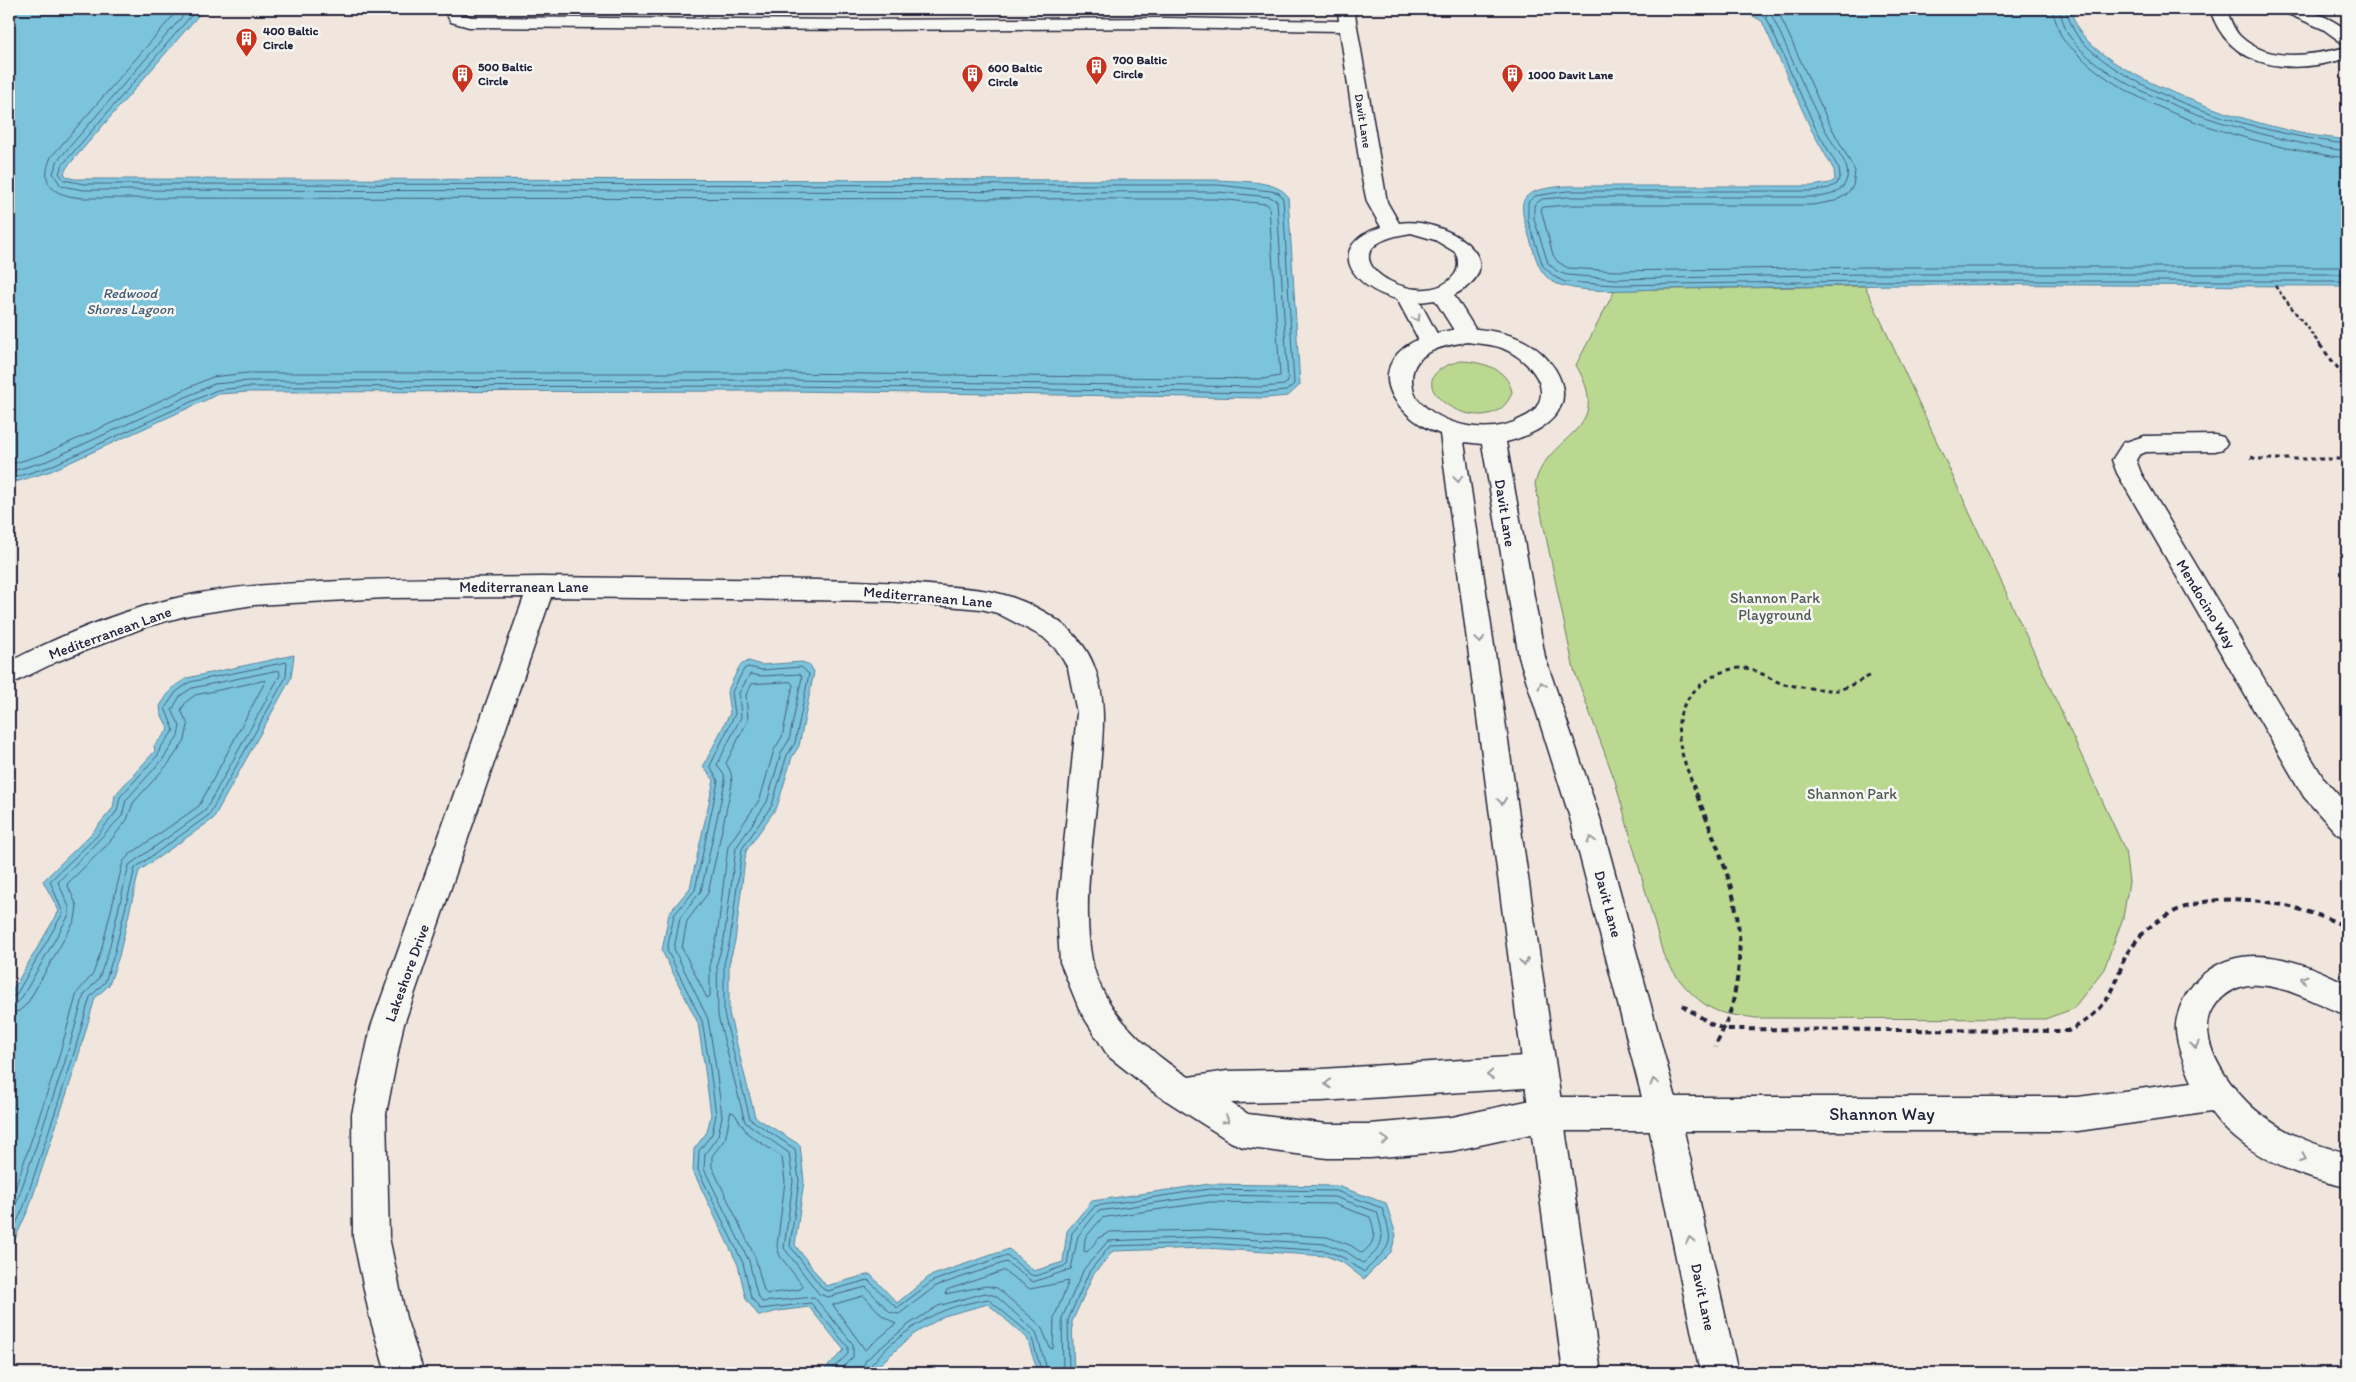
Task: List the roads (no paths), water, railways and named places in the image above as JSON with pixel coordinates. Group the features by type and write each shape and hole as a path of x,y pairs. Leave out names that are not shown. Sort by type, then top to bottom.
{"street":[{"path":"451,9 457,18 469,22 855,25 1165,23 1346,18"},
{"path":"2218,9 2232,38 2249,50 2262,56 2275,59 2301,60 2347,52"},
{"path":"2292,9 2329,25 2347,38"},
{"name":"Davit Lane","path":"1346,18 1377,202 1393,229"},
{"path":"1411,227 1445,235 1458,244 1466,254 1468,265 1465,276 1456,285 1441,292 1405,294 1373,282 1363,272 1358,261 1359,250 1366,241 1378,233 1393,229 1411,227"},
{"path":"1441,292 1468,335"},
{"path":"1405,294 1430,342"},
{"path":"1468,335 1493,338 1516,346 1534,358 1547,374 1552,390 1549,407 1537,421 1518,431 1493,436 1472,436 1451,431 1430,422 1413,409 1403,394 1399,379 1403,364 1414,351 1430,342 1448,337 1468,335"},
{"path":"1451,431 1582,1373"},
{"name":"Davit Lane","path":"1493,436 1506,520 1532,657 1585,818 1662,1113 1719,1373"},
{"name":"Mendocino Way","path":"2215,443 2144,444 2131,449 2124,460 2129,473 2314,788 2347,825"},
{"name":"Mediterranean Lane","path":"9,674 96,634 142,618 189,605 254,595 326,590 541,587 899,592 981,599 1018,611 1052,630 1066,643 1081,666 1091,712 1072,914 1076,962 1092,1000 1120,1045 1185,1094 1242,1130 1326,1141 1370,1141 1452,1134 1545,1114"},
{"name":"Lakeshore Drive","path":"405,1373 388,1318 371,1237 369,1114 387,1027 541,587"},
{"path":"2347,1000 2310,981 2273,971 2240,971 2214,982 2197,1001 2192,1029 2199,1061 2218,1094 2247,1125 2284,1150 2323,1166 2347,1170"},
{"path":"1185,1094 1227,1087 1322,1085 1539,1071"},
{"name":"Shannon Way","path":"1545,1114 2078,1114 2218,1094"}],"water":[{"name":"Redwood Shores Lagoon","path":"9,9 204,9 67,167 64,173 67,177 74,179 1219,180 1265,184 1282,191 1288,196 1300,385 1288,396 1264,398 788,391 249,392 219,394 51,471 9,484"},
{"path":"1740,9 2070,9 2079,30 2094,47 2116,63 2172,92 2203,105 2260,123 2299,133 2347,140 2347,286 1953,285 1585,290 1551,281 1537,261 1524,220 1523,202 1527,196 1535,191 1566,186 1812,186 1830,183 1835,180 1834,170 1811,129 1762,21"},
{"path":"294,655 291,678 213,819 139,871 119,956 109,985 95,998 75,1068 29,1208 9,1252 9,996 59,911 43,881 92,833 113,808 115,795 155,751 154,746 169,729 161,714 160,706 172,688 187,678"},
{"path":"749,661 761,665 802,662 810,665 814,672 799,746 792,757 777,807 746,851 735,941 729,964 729,1013 755,1117 800,1145 804,1181 795,1245 826,1286 870,1274 897,1303 930,1276 1009,1249 1034,1271 1063,1262 1067,1231 1092,1201 1209,1184 1337,1186 1386,1203 1396,1235 1391,1252 1364,1279 1342,1262 1326,1256 1206,1248 1113,1251 1093,1275 1072,1322 1074,1373 1038,1373 1027,1338 988,1304 944,1316 914,1334 870,1373 821,1373 844,1350 809,1307 778,1311 759,1316 746,1299 738,1265 693,1171 694,1149 707,1132 711,1115 705,1070 698,1023 662,951 669,913 690,888 714,780 703,767 730,713 727,692 740,665"}],"place":[{"name":"400 Baltic Circle","path":"247,57"},
{"name":"700 Baltic Circle","path":"1097,86"},
{"name":"500 Baltic Circle","path":"462,93"},
{"name":"600 Baltic Circle","path":"972,94"},
{"name":"1000 Davit Lane","path":"1512,94"}],"park label":[{"name":"Shannon Park Playground","path":"1775,606"},
{"name":"Shannon Park","path":"1852,794"}]}
